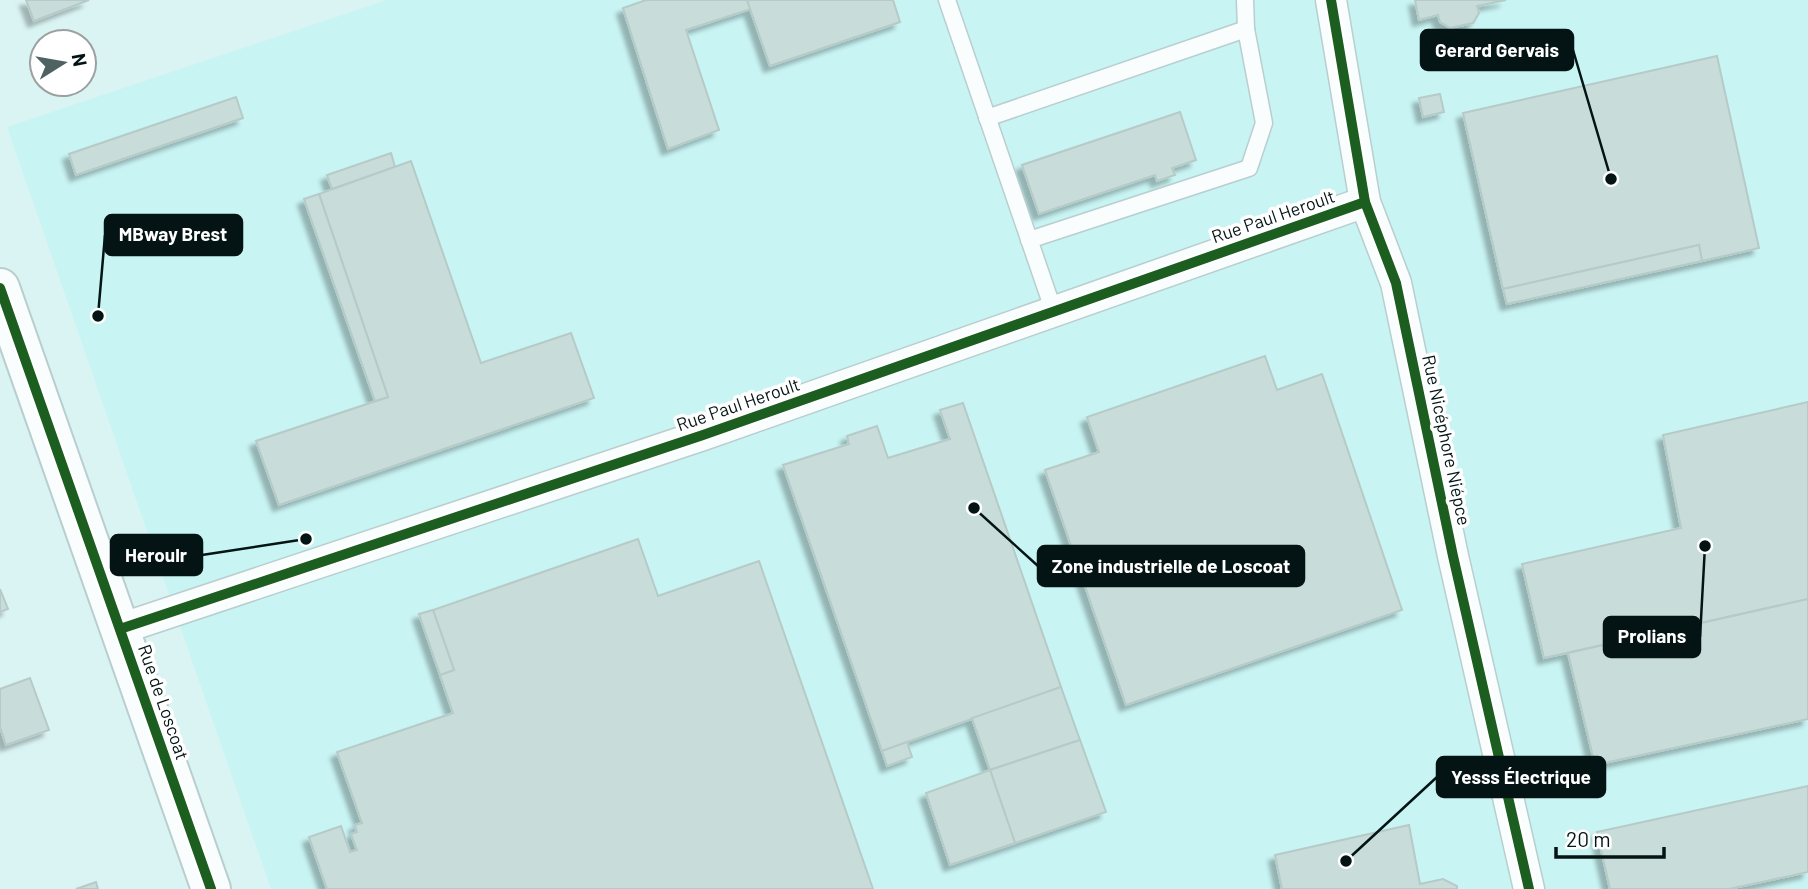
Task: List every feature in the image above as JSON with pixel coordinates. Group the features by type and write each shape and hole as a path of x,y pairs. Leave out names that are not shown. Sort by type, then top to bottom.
{"main road":[{"name":"Rue de Loscoat","path":"0,288 211,889"}],"street":[{"name":"Rue Nicéphore Niépce","path":"1331,0 1365,202 1396,283 1453,556 1529,889"},
{"name":"Rue Paul Heroult","path":"120,629 703,435 1365,202"}],"lane":[{"path":"947,0 1054,312"},
{"path":"1029,240 1249,168 1264,122 1246,29 1245,0"},
{"path":"987,118 1246,29"}],"shaded area":[{"path":"387,0 1808,0 1808,889 271,889 7,127"}],"building":[{"path":"26,0 89,0 34,21"},
{"path":"646,0 747,0 751,9 686,30 719,130 668,149 623,8"},
{"path":"747,0 893,0 900,22 770,66"},
{"path":"1415,0 1506,0 1477,6 1479,13 1473,23 1450,28 1440,22 1438,15 1419,20"},
{"path":"1717,56 1759,248 1702,261 1699,245 1503,289 1463,113"},
{"path":"1440,94 1444,112 1423,117 1419,98"},
{"path":"236,97 243,118 76,175 69,154"},
{"path":"1180,112 1196,160 1172,168 1175,175 1157,181 1155,175 1039,214 1022,165"},
{"path":"391,153 395,167 332,189 327,175"},
{"path":"411,161 481,363 571,333 594,398 279,505 256,441 388,397 319,194"},
{"path":"319,194 388,397 375,401 304,199"},
{"path":"1699,245 1702,261 1507,304 1503,289"},
{"path":"1265,356 1277,390 1322,374 1402,610 1126,705 1045,470 1099,452 1087,417"},
{"path":"1808,402 1808,599 1544,658 1522,564 1681,528 1663,435"},
{"path":"963,403 1061,687 882,751 783,465 849,444 847,436 877,426 888,458 950,439 940,410"},
{"path":"638,539 658,596 759,561 873,889 327,889 309,837 341,826 350,852 357,850 351,834 357,832 355,825 362,823 337,752 453,713 440,675 454,670 433,610"},
{"path":"0,589 8,609 0,612"},
{"path":"1808,599 1808,719 1595,765 1568,653"},
{"path":"433,610 454,670 440,675 419,614"},
{"path":"30,678 49,730 6,745 0,727 0,689"},
{"path":"1061,687 1080,740 990,770 972,718"},
{"path":"1080,740 1106,812 1015,843 990,770"},
{"path":"907,742 912,757 887,766 882,751"},
{"path":"990,770 1015,843 950,865 926,793"},
{"path":"1808,786 1808,872 1729,889 1610,889 1597,832"},
{"path":"1409,825 1420,884 1443,879 1457,886 1457,889 1282,889 1275,855"},
{"path":"96,882 98,889 76,889"}],"cycle path":[{"path":"1331,0 1365,202 1396,283 1453,556 1529,889"},
{"path":"120,629 703,435 1365,202"},
{"path":"0,288 211,889"}],"place":[{"name":"Gerard Gervais","path":"1611,179"},
{"name":"MBway Brest","path":"98,316"},
{"name":"Zone industrielle de Loscoat","path":"974,508"},
{"name":"Heroulr","path":"306,539"},
{"name":"Prolians","path":"1705,546"},
{"name":"Yesss Électrique","path":"1346,861"}]}
